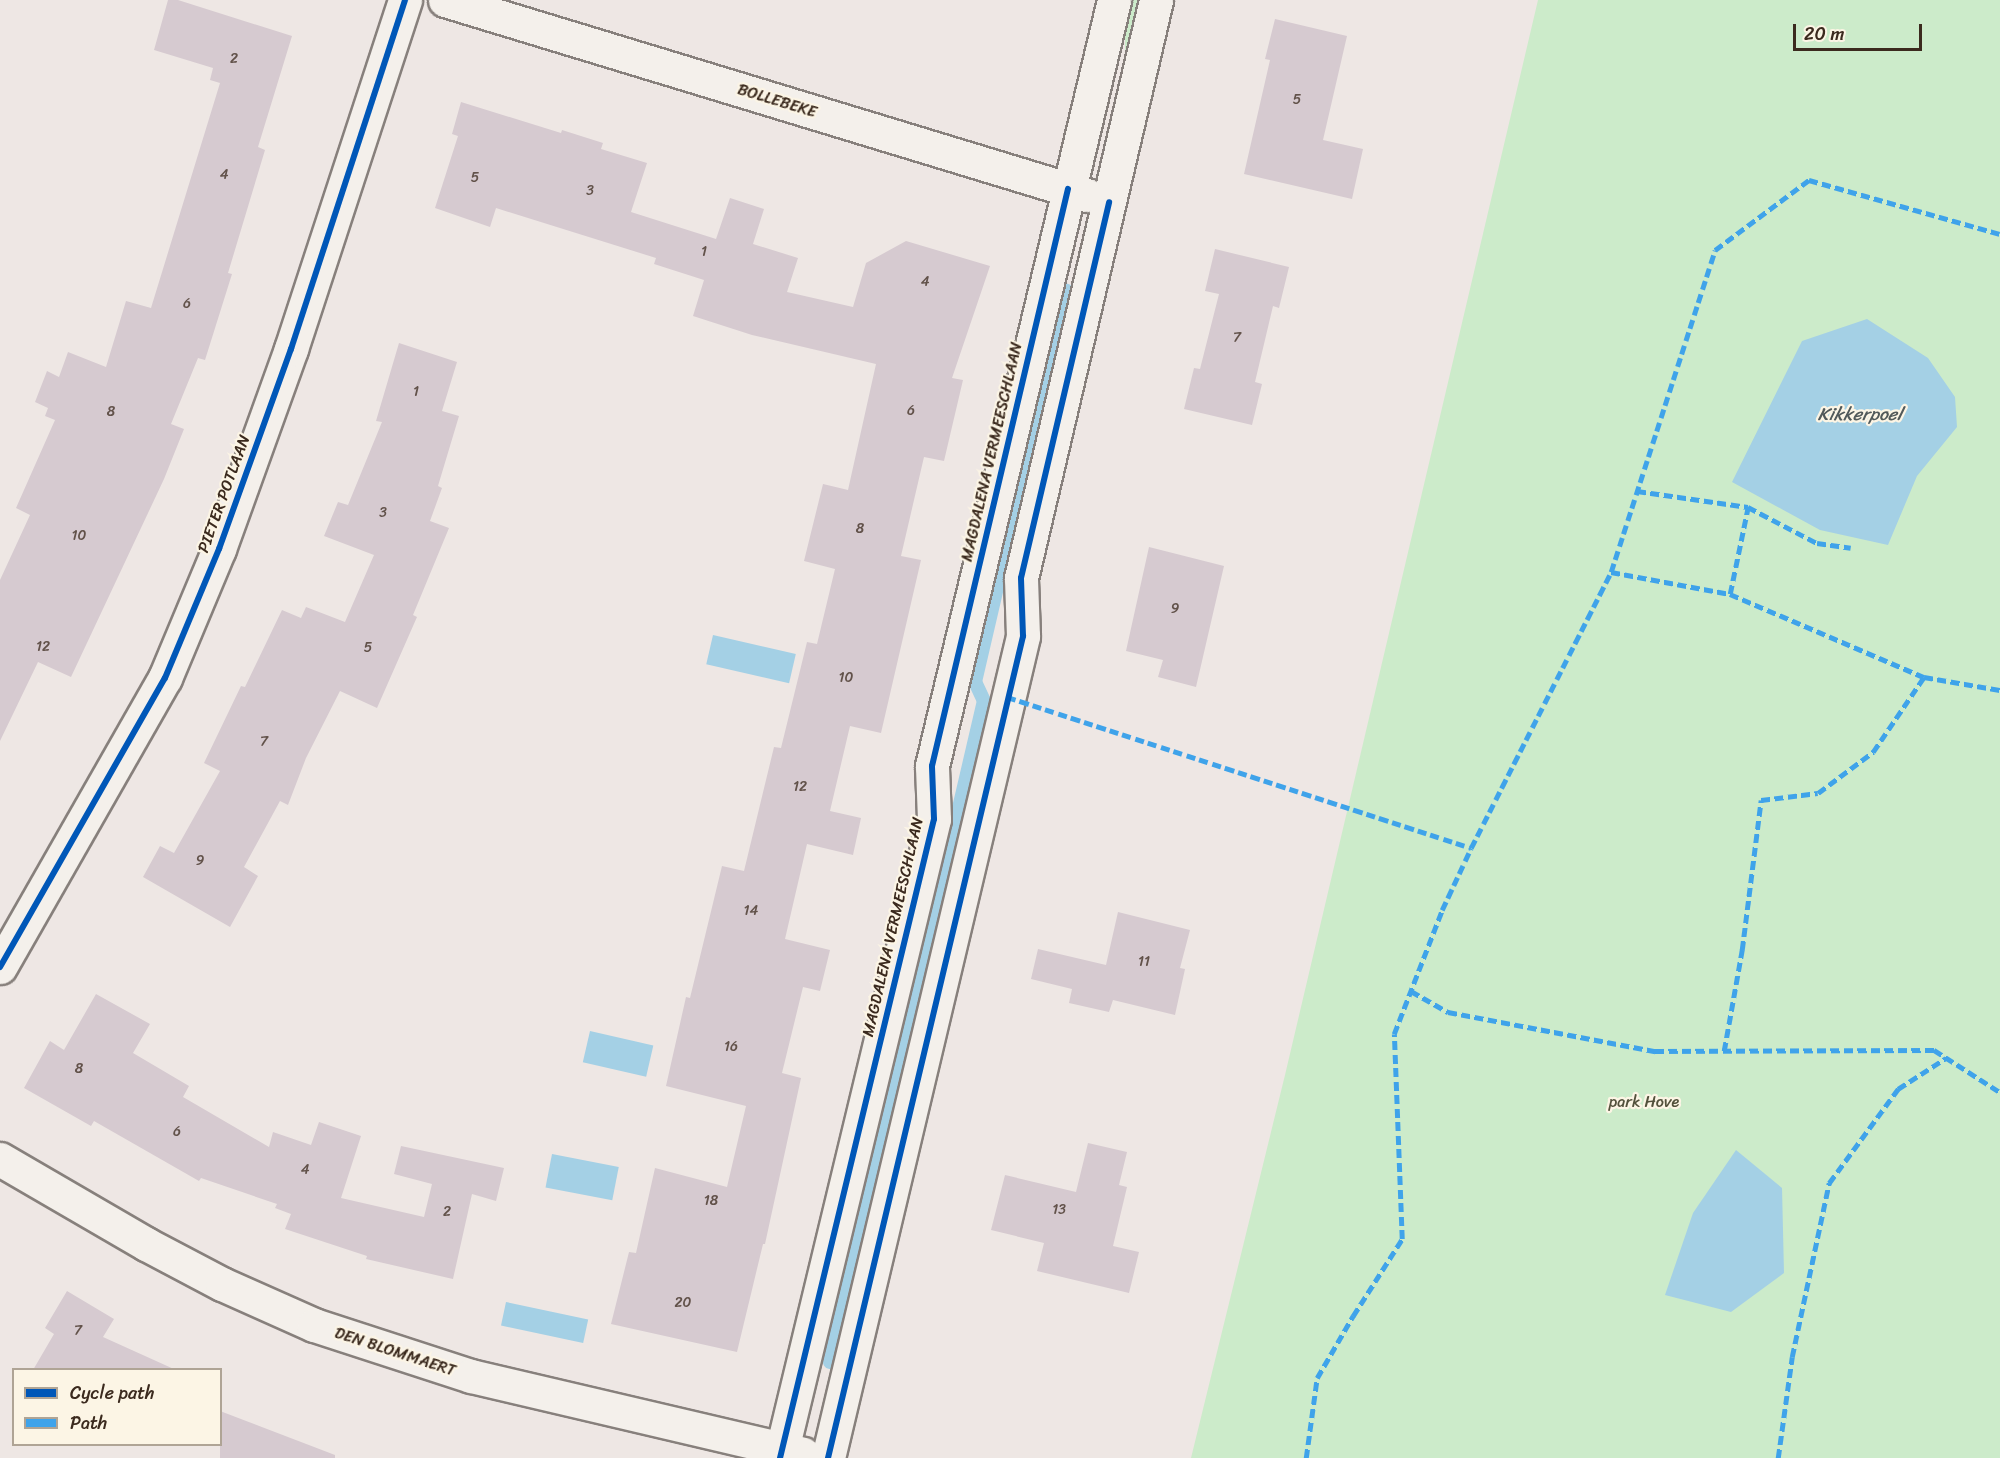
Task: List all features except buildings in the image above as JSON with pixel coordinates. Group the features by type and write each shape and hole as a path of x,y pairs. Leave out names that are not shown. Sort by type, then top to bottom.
{"street":[{"name":"PIETER POTLAAN","path":"0,968 165,678 219,549 291,349 405,0"},
{"name":"BOLLEBEKE","path":"445,0 1109,202"},
{"name":"MAGDALENA VERMEESCHLAAN","path":"780,1454 934,819 932,766 1114,0"},
{"path":"826,1458 1023,636 1021,578 1156,0"},
{"name":"DEN BLOMMAERT","path":"0,1159 146,1244 222,1284 314,1325 471,1376 780,1454 826,1458"}],"green space":[{"path":"1125,0 1143,0 1143,110 1125,110"},
{"name":"park Hove","path":"1538,0 2000,0 2000,1458 1191,1458 1285,1075"}],"water":[{"name":"Kikkerpoel","path":"1867,319 1928,358 1955,397 1957,427 1917,476 1888,545 1820,530 1732,482 1802,341"},
{"path":"713,635 796,654 789,683 706,664"},
{"path":"590,1031 653,1046 646,1077 583,1062"},
{"path":"1736,1150 1782,1188 1784,1273 1731,1312 1665,1295 1693,1213"},
{"path":"552,1154 619,1167 612,1200 546,1187"},
{"path":"506,1302 588,1319 583,1343 501,1325"}],"waterway":[{"path":"830,1362 984,701 975,682 1066,290"}],"marked path":[{"path":"1306,1458 1317,1378 1402,1239 1394,1034 1442,910 1471,848 1611,572 1715,250 1809,180 2000,234"},
{"path":"1637,491 1748,507 1817,543 1851,548"},
{"path":"1730,594 1748,507"},
{"path":"1611,572 1730,594 1924,677 2000,690"},
{"path":"1724,1051 1742,950 1761,800 1818,793 1873,752 1924,677"},
{"path":"1007,697 1471,848"},
{"path":"1411,991 1448,1012 1655,1051 1934,1050 2000,1092"},
{"path":"1778,1458 1792,1357 1829,1183 1898,1089 1946,1058"}],"cycle path":[{"path":"0,967 165,678 219,549 291,349 405,0"},
{"path":"780,1458 934,819 932,766 1068,189"},
{"path":"828,1458 1023,636 1021,578 1109,202"}]}
